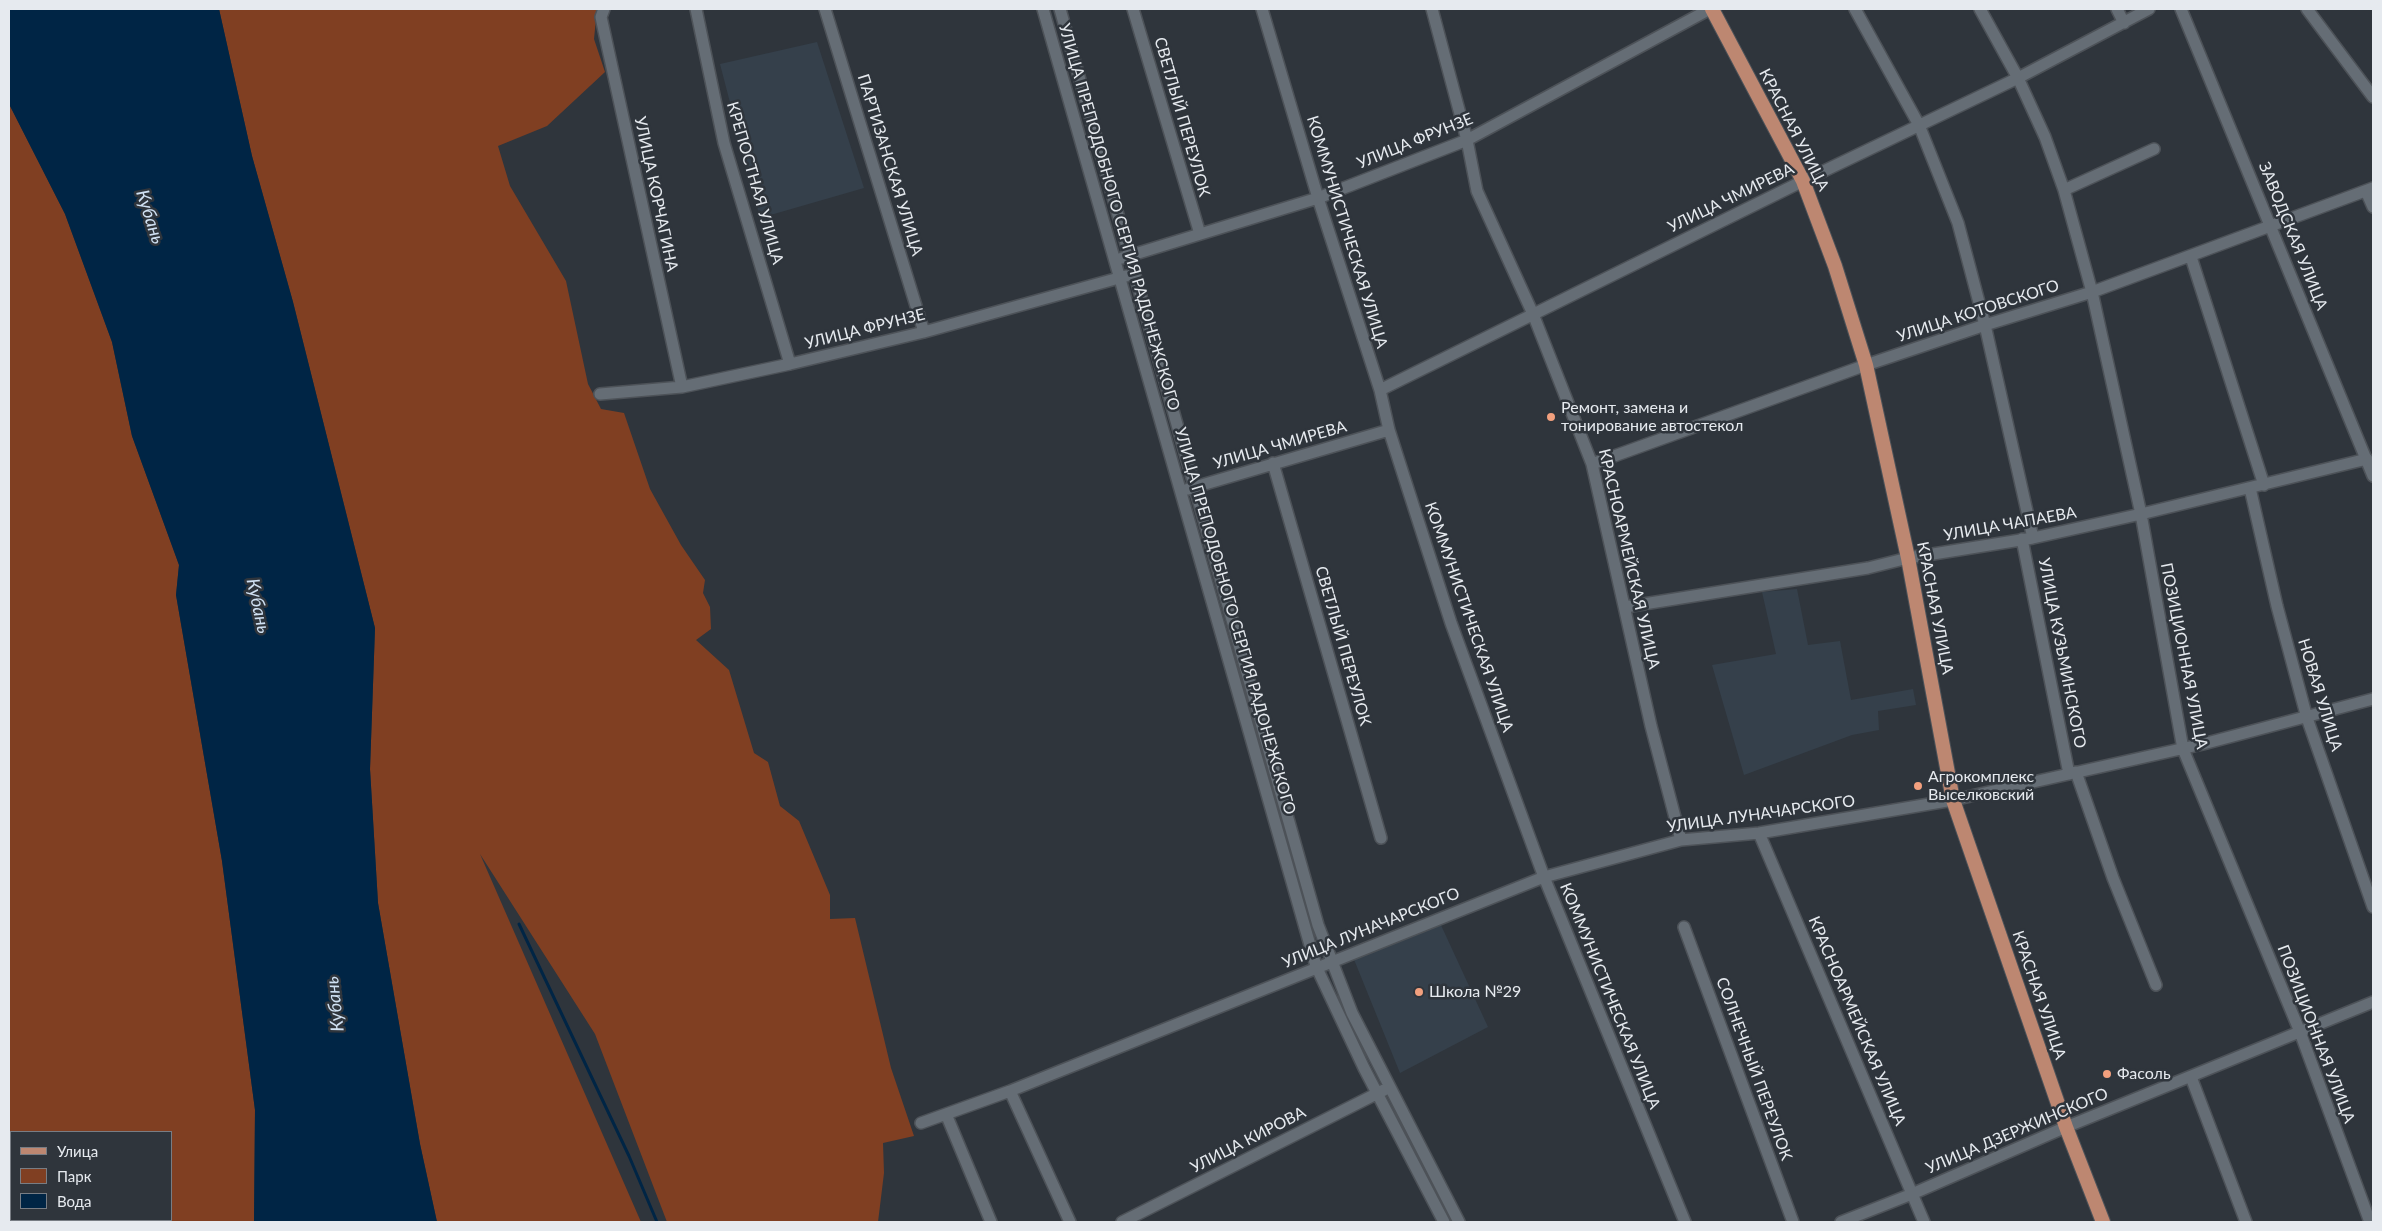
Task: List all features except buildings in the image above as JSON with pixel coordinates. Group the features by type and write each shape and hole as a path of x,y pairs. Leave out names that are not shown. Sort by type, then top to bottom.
{"main road":[{"name":"КРАСНАЯ УЛИЦА","path":"1711,9 1803,181 1835,266 1866,365 1908,558 1953,800 2066,1127 2103,1222"}],"street":[{"name":"УЛИЦА КОРЧАГИНА","path":"604,9 601,17 682,387"},
{"name":"КРЕПОСТНАЯ УЛИЦА","path":"696,9 724,143 790,364"},
{"name":"ПАРТИЗАНСКАЯ УЛИЦА","path":"825,9 924,332"},
{"name":"УЛИЦА ПРЕПОДОБНОГО СЕРГИЯ РАДОНЕЖСКОГО","path":"1043,9 1316,966 1377,1094 1444,1222"},
{"name":"УЛИЦА ПРЕПОДОБНОГО СЕРГИЯ РАДОНЕЖСКОГО","path":"1060,9 1318,924 1352,1013 1459,1222"},
{"name":"СВЕТЛЫЙ ПЕРЕУЛОК","path":"1133,9 1200,234"},
{"name":"КОММУНИСТИЧЕСКАЯ УЛИЦА","path":"1262,9 1318,198 1380,390 1389,430 1451,623 1544,876 1685,1222"},
{"name":"КРАСНОАРМЕЙСКАЯ УЛИЦА","path":"1432,9 1467,140 1477,191 1533,314 1592,464 1651,726 1681,840"},
{"name":"УЛИЦА ФРУНЗЕ","path":"1115,260 1318,198 1467,140 1711,9"},
{"name":"УЛИЦА КУЗЬМИНСКОГО","path":"1855,9 1919,126 1958,223 1985,325 2073,773 2112,878 2156,985"},
{"name":"ПОЗИЦИОННАЯ УЛИЦА","path":"1980,9 2018,78 2045,137 2064,190 2092,292 2141,514 2183,749 2300,1032 2370,1222"},
{"path":"2117,9 2124,23"},
{"name":"УЛИЦА ЧМИРЕВА","path":"1380,390 1803,181 2018,78 2149,9"},
{"name":"ЗАВОДСКАЯ УЛИЦА","path":"2181,9 2373,476"},
{"path":"2307,9 2373,97"},
{"path":"2064,190 2154,149"},
{"path":"2370,190 2373,208"},
{"name":"УЛИЦА КОТОВСКОГО","path":"1592,464 1866,365 2092,292 2370,190"},
{"path":"2191,256 2264,485"},
{"name":"УЛИЦА ФРУНЗЕ","path":"600,394 682,387 790,364 924,332 1134,274"},
{"name":"УЛИЦА ЧМИРЕВА","path":"1181,491 1389,430"},
{"name":"УЛИЦА ЧАПАЕВА","path":"1625,607 1868,568 1908,558 2027,538 2141,514 2367,458"},
{"name":"СВЕТЛЫЙ ПЕРЕУЛОК","path":"1273,463 1381,838"},
{"name":"НОВАЯ УЛИЦА","path":"2250,488 2277,606 2308,718 2373,907"},
{"name":"УЛИЦА ЛУНАЧАРСКОГО","path":"922,1124 1010,1091 1316,966 1544,876 1681,840 1759,833 1953,800 2183,749 2308,718 2373,699"},
{"name":"КРАСНОАРМЕЙСКАЯ УЛИЦА","path":"1759,833 1924,1222"},
{"name":"СОЛНЕЧНЫЙ ПЕРЕУЛОК","path":"1684,927 1793,1222"},
{"name":"УЛИЦА ДЗЕРЖИНСКОГО","path":"1841,1222 1912,1194 2066,1127 2373,1002"},
{"path":"2191,1077 2246,1222"},
{"name":"УЛИЦА КИРОВА","path":"1122,1222 1390,1087"},
{"path":"1010,1091 1070,1222"},
{"path":"946,1114 991,1222"}],"shaded area":[{"path":"817,42 864,188 760,218 720,64"},
{"path":"1797,589 1808,645 1840,641 1851,700 1913,689 1916,705 1878,711 1879,730 1852,735 1744,775 1712,665 1776,654 1762,592"},
{"name":"Школа №29","path":"1440,923 1488,1027 1400,1073 1353,957"}],"green space":[{"path":"219,9 597,9 594,39 605,72 547,126 498,146 510,186 566,281 588,384 601,409 624,413 650,489 681,545 705,580 703,593 710,607 711,629 696,640 729,670 754,753 768,762 780,806 799,821 830,895 830,919 855,918 891,1068 914,1136 883,1143 884,1173 878,1222 667,1222 595,1034 480,854 641,1222 437,1222 420,1144 378,903 370,769 375,628 293,302 252,156"},
{"path":"9,104 65,214 112,342 132,436 179,565 176,595 222,861 255,1110 254,1222 9,1222"}],"water":[{"name":"Кубань","path":"9,9 219,9 252,156 293,302 375,628 370,769 378,903 420,1144 437,1222 254,1222 255,1110 222,861 176,595 179,565 132,436 112,342 65,214 9,104"}],"waterway":[{"path":"519,924 629,1156 657,1222"}],"place":[{"name":"Ремонт, замена и тонирование автостекол","path":"1551,417"},
{"name":"Агрокомплекс Выселковский","path":"1918,786"},
{"name":"Школа №29","path":"1419,992"},
{"name":"Фасоль","path":"2107,1074"}]}
